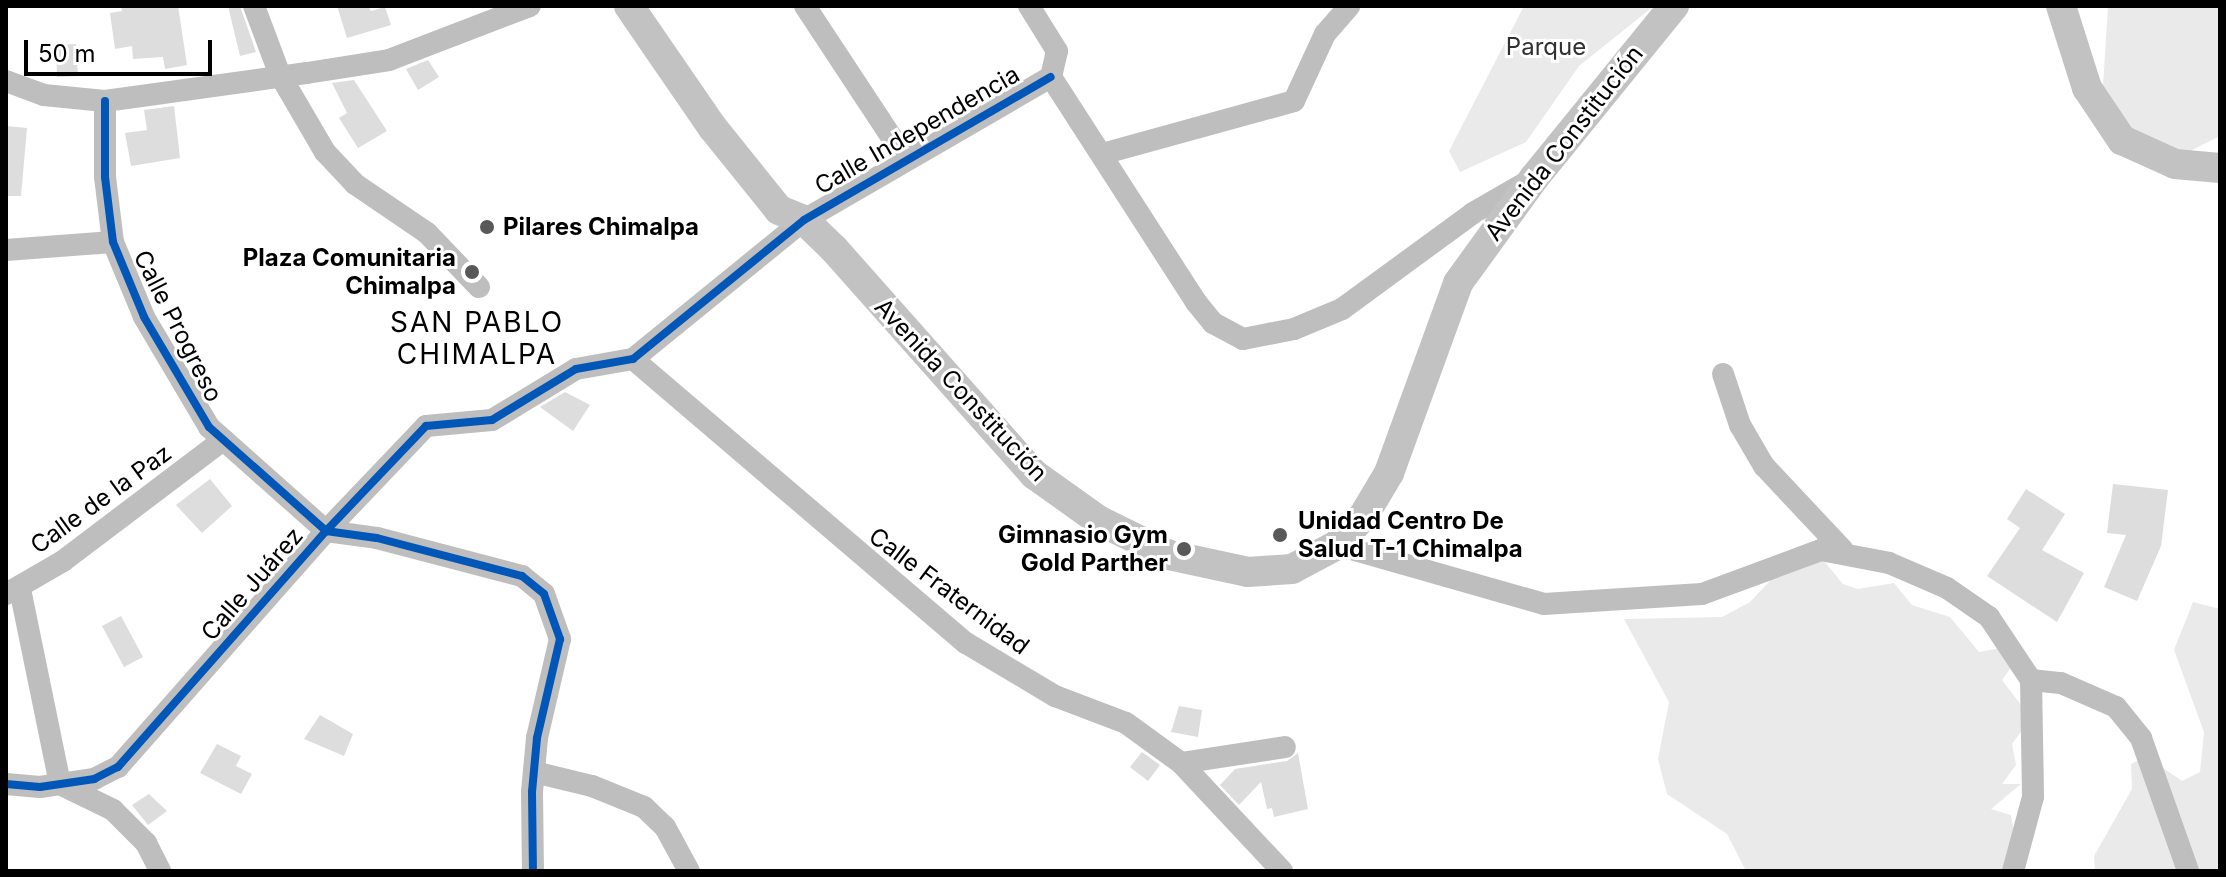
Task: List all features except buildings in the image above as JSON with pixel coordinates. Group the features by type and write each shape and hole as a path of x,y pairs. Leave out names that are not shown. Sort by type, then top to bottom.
{"main road":[{"name":"Avenida Constitución","path":"629,6 734,156 779,210 804,220 1035,475 1098,520 1169,555 1248,572 1292,569 1337,545 1364,515 1389,473 1458,283 1534,178 1674,6"},
{"path":"2061,6 2087,88 2122,140 2175,164 2220,168"}],"street":[{"path":"254,6 280,75 325,152 355,184 427,233 479,287"},
{"path":"6,81 44,95 105,101 389,60 530,6"},
{"path":"805,6 906,159"},
{"path":"1029,6 1057,51 1051,77"},
{"path":"1102,154 1294,101 1325,34 1349,6"},
{"name":"Calle Independencia","path":"804,220 1051,77 1213,323 1243,339 1294,329 1342,309 1473,213 1534,178"},
{"name":"Calle Progreso","path":"105,101 105,177 113,242 169,364 196,409 223,440 326,531"},
{"name":"Calle Juárez","path":"6,784 60,784 104,777 118,767 326,531 426,426 492,420 576,369 633,359 804,220"},
{"path":"6,250 113,242"},
{"name":"Calle Fraternidad","path":"633,359 966,643 1055,696 1126,723 1181,763 1282,871"},
{"path":"1723,374 1740,425 1764,466 1843,550"},
{"name":"Calle de la Paz","path":"13,591 223,440"},
{"path":"326,531 377,538 522,576 537,584 557,621 560,639 534,772 533,871"},
{"path":"1337,545 1544,604 1702,594 1809,551 1843,550 1947,588 1989,617 2031,680 2033,797 2013,871"},
{"path":"13,591 60,784 113,810 146,843 160,871"},
{"path":"2031,680 2061,683 2116,707 2141,738 2188,871"},
{"path":"1181,763 1285,747"},
{"path":"534,772 592,786 644,807 665,827 689,871"}],"green space":[{"name":"Parque","path":"1524,6 1654,6 1579,66 1526,142 1460,172 1449,151"},
{"path":"2108,6 2220,6 2220,136 2162,165 2102,102"},
{"path":"1799,550 1824,561 1843,584 1858,589 1894,583 1912,605 1950,617 1979,652 2011,646 2013,665 2002,680 2031,718 2012,744 2016,765 2002,784 2021,784 1991,809 2011,815 2021,871 1746,871 1727,834 1667,794 1658,759 1669,702 1624,619 1722,617 1750,602"},
{"path":"2193,602 2220,609 2220,871 2095,871 2094,856 2132,789 2131,764 2146,756 2182,781 2200,772 2204,732 2174,650"}],"cycle path":[{"path":"6,784 40,787 94,779 118,767 326,531 426,426 492,420 576,369 633,359 804,220 1051,77"},
{"path":"105,101 105,177 113,242 144,317 209,427 326,531 377,538 522,576 544,594 560,639 537,738 532,792 533,871"}],"place":[{"name":"Pilares Chimalpa","path":"487,227"},
{"name":"Plaza Comunitaria Chimalpa","path":"472,272"},
{"name":"Unidad Centro De Salud T-1 Chimalpa","path":"1280,535"},
{"name":"Gimnasio Gym Gold Parther","path":"1184,549"}],"district":[{"name":"SAN PABLO CHIMALPA","path":"477,338"}]}
